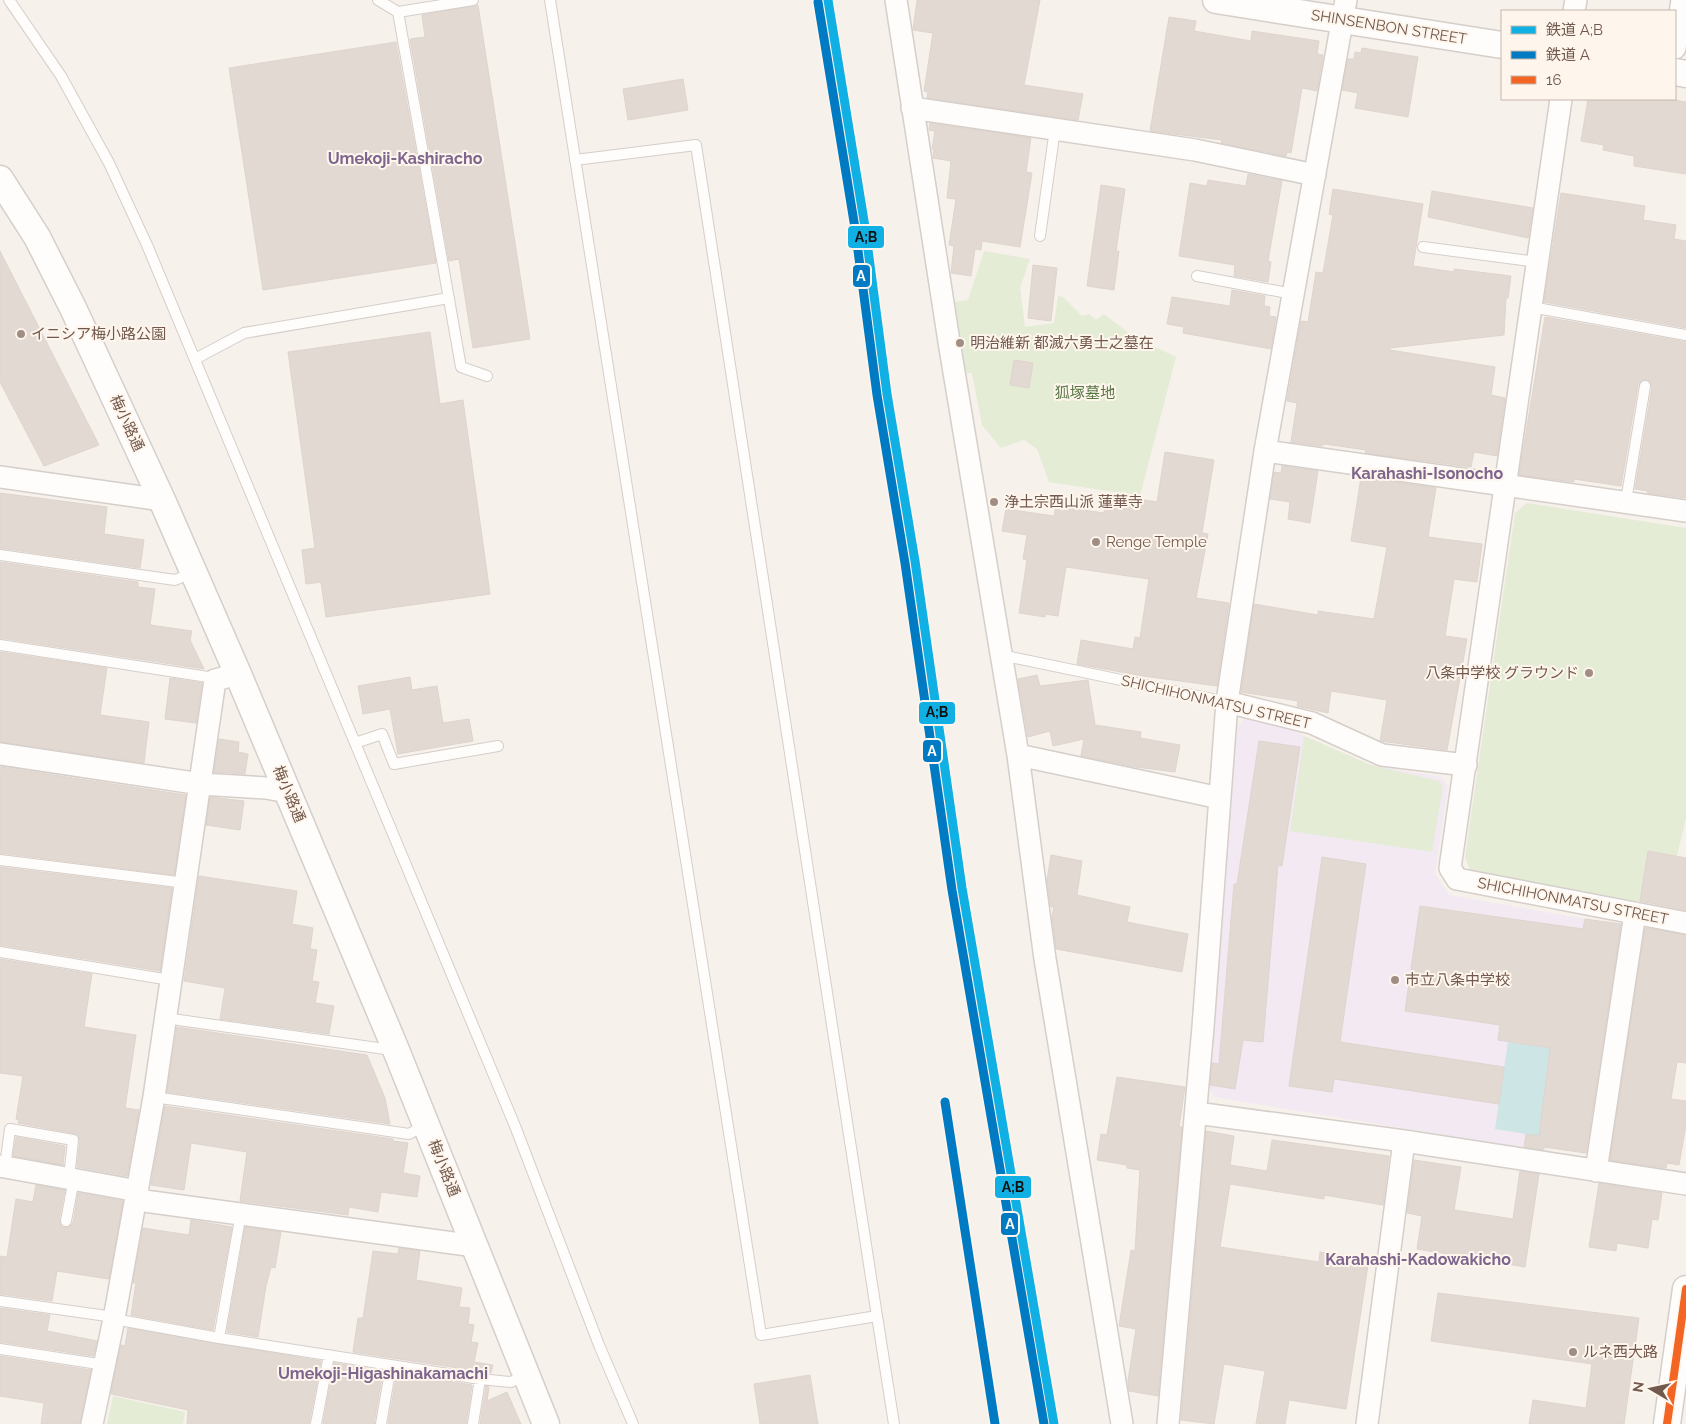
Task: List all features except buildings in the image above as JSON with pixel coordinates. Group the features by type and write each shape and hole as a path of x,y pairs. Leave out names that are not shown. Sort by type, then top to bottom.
{"street":[{"path":"896,0 1018,755 1045,959 1122,1424"},
{"name":"SHINSENBON STREET","path":"1216,0 1345,10 1501,45"},
{"path":"1676,41 1682,0"},
{"path":"1168,1424 1196,1113 1227,702 1265,452 1345,10"},
{"path":"1466,765 1561,100"},
{"path":"912,108 1195,150 1315,175"},
{"name":"梅小路通","path":"0,179 37,237 74,308 162,500 193,573 227,677 288,792 396,1050 546,1424"},
{"path":"1265,452 1686,511"},
{"path":"0,477 162,500"},
{"path":"92,1424 114,1319 154,1097 170,980 201,784 227,677"},
{"name":"SHICHIHONMATSU STREET","path":"1227,702 1312,723 1382,755 1466,765 1450,868 1457,879 1686,922"},
{"path":"0,754 201,784 266,788 288,792"},
{"path":"1018,755 1220,798"},
{"path":"1596,1171 1635,913"},
{"path":"1196,1113 1404,1141 1686,1184"},
{"path":"1367,1424 1404,1141"},
{"path":"2,1166 72,1178 137,1195 241,1213 475,1246"},
{"path":"1667,1424 1686,1288"}],"lane":[{"path":"9,0 60,76 109,163 147,245 515,1126 599,1345 633,1424"},
{"path":"378,0 398,12 473,0"},
{"path":"550,0 761,1335 877,1316"},
{"path":"398,12 461,367 487,376"},
{"path":"1040,236 1055,129"},
{"path":"576,160 696,145 894,1424"},
{"path":"1423,246 1538,262"},
{"path":"1197,276 1293,294"},
{"path":"194,359 244,333 449,298"},
{"path":"1531,307 1686,335"},
{"path":"1626,502 1645,386"},
{"path":"0,554 175,580 193,573"},
{"path":"0,645 208,677 227,677"},
{"name":"SHICHIHONMATSU STREET","path":"1001,655 1227,702"},
{"path":"355,743 382,734 394,764 498,746"},
{"path":"0,860 186,883"},
{"path":"0,952 170,980"},
{"path":"165,1018 396,1050"},
{"path":"154,1097 409,1134 426,1124"},
{"path":"2,1166 10,1129 73,1140 72,1178 66,1221"},
{"path":"219,1338 241,1213"},
{"path":"0,1301 107,1316 114,1319 219,1338 480,1379 511,1382 526,1375"},
{"path":"0,1349 105,1365"},
{"path":"316,1424 329,1355"},
{"path":"381,1424 390,1366"},
{"path":"473,1424 480,1379"}],"shaded area":[{"name":"市立八条中学校","path":"1246,717 1291,728 1304,736 1371,765 1441,777 1448,786 1435,874 1449,895 1585,919 1548,1152 1214,1097 1208,1085 1237,728"}],"green space":[{"name":"狐塚墓地","path":"984,251 1030,259 1020,288 1025,327 1054,323 1058,296 1063,297 1082,316 1089,314 1096,320 1104,314 1134,337 1176,357 1140,496 1049,482 1037,449 1024,440 1001,448 982,425 972,373 965,373 955,302 968,300"},
{"name":"八条中学校 グラウンド","path":"1527,503 1686,528 1686,818 1665,906 1471,872 1465,857 1515,513"},
{"path":"1304,736 1371,765 1439,781 1443,786 1432,852 1290,831"},
{"path":"113,1396 185,1412 183,1424 107,1424"}],"water":[{"path":"1508,1042 1550,1048 1539,1136 1495,1129"}],"rail line":[{"name":"A;B","path":"828,0 865,227 887,394 915,561 962,888 1054,1424"},
{"name":"A","path":"818,2 855,228 877,395 905,563 952,890 1044,1424"},
{"name":"A","path":"945,1102 995,1424"}],"transit line":[{"name":"16","path":"1667,1424 1686,1289"}],"place":[{"name":"イニシア梅小路公園","path":"21,334"},
{"name":"明治維新 都滅六勇士之墓在","path":"960,343"},
{"name":"浄土宗西山派 蓮華寺","path":"994,502"},
{"name":"Renge Temple","path":"1096,542"},
{"name":"八条中学校 グラウンド","path":"1589,673"},
{"name":"市立八条中学校","path":"1395,980"},
{"name":"ルネ西大路","path":"1573,1352"}],"district":[{"name":"Umekoji-Kashiracho","path":"405,158"},
{"name":"Karahashi-Isonocho","path":"1427,473"},
{"name":"Karahashi-Kadowakicho","path":"1418,1259"},
{"name":"Umekoji-Higashinakamachi","path":"383,1373"}]}
